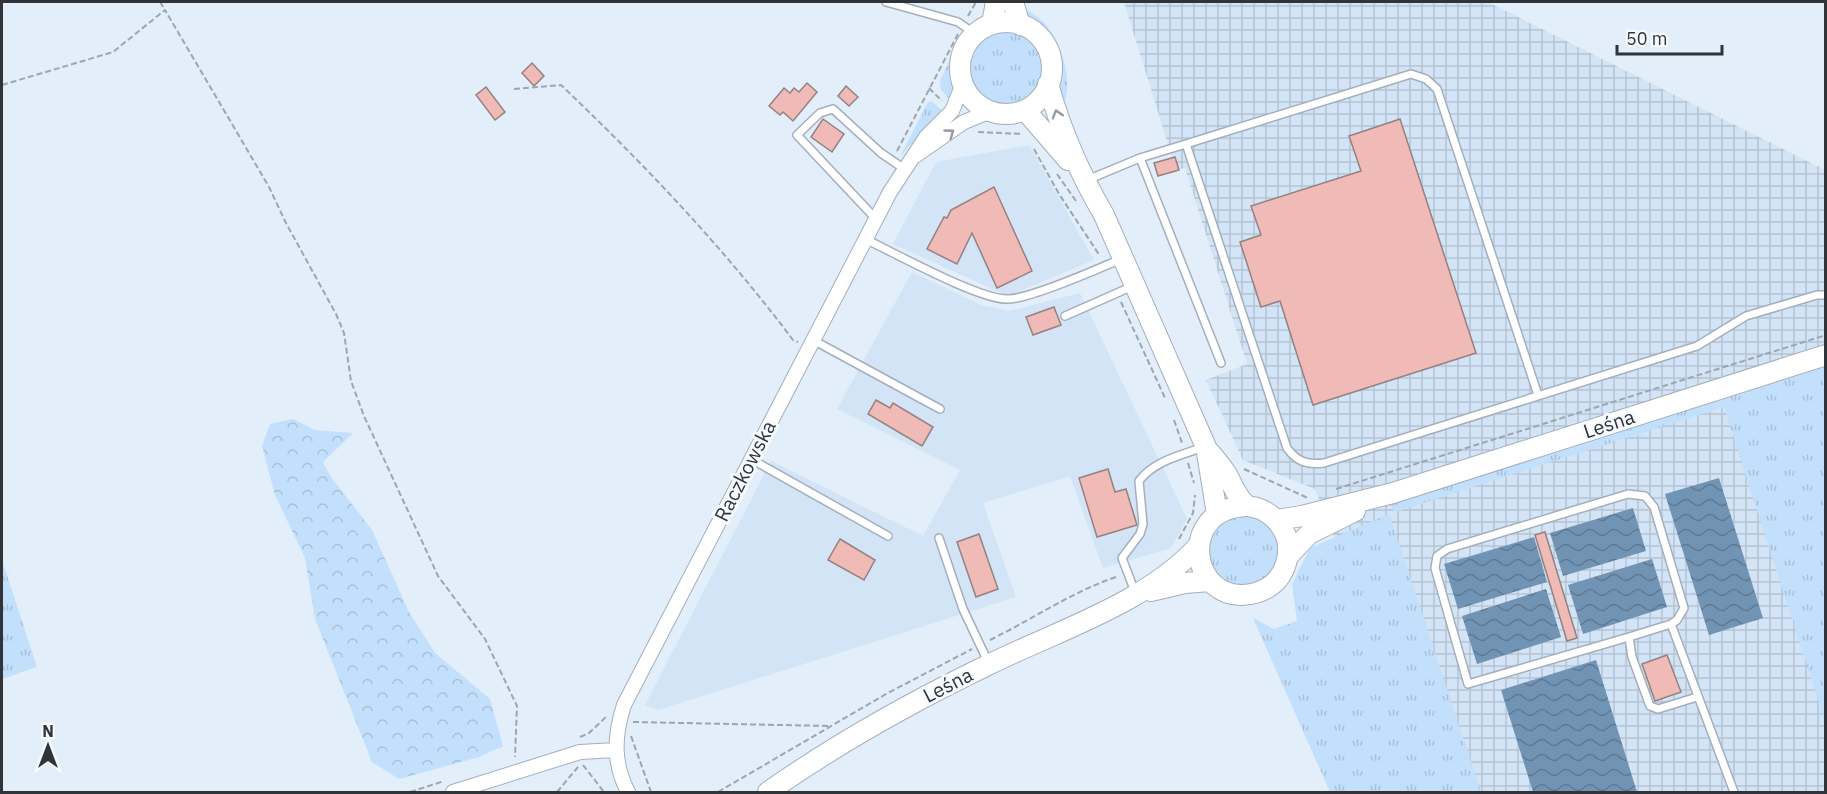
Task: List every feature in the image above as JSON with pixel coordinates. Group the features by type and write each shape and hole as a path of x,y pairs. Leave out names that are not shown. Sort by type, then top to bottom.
{"main road":[{"path":"977,28 1007,22 1033,31 1049,52 1052,66 1048,84 1036,103 1025,110 1012,113 991,111 974,102 963,84 960,65 963,52 977,28 996,2"},
{"path":"1013,2 1020,25"},
{"path":"1048,84 1058,120 1084,181 1104,215 1123,258 1126,289 1206,447 1226,472 1246,506"},
{"path":"1025,110 1084,181"},
{"name":"Leśna","path":"1276,520 1302,516 1393,493 1826,355"},
{"path":"1206,447 1217,514"},
{"name":"Leśna","path":"1288,556 1309,534 1393,493"},
{"path":"1236,506 1246,506 1263,510 1276,520 1286,537 1288,556 1286,566 1275,582 1257,593 1247,595 1227,592 1210,581 1201,564 1199,545 1205,527 1217,514 1236,506"},
{"name":"Leśna","path":"768,792 875,724 989,664 1136,595 1180,566 1199,545"},
{"name":"Leśna","path":"1136,595 1185,583 1210,581"}],"street":[{"name":"Raczkowska","path":"628,792 620,777 615,750 624,705 876,219 902,163 952,111 963,84"},
{"name":"Raczkowska","path":"902,163 964,122 991,111"},
{"path":"453,792 580,752 615,750"}],"lane":[{"path":"886,2 977,28"},
{"path":"1084,181 1140,158 1411,74 1426,79 1437,89 1538,395"},
{"path":"876,219 797,135 820,113 833,109 902,163"},
{"path":"1186,144 1287,448 1294,457 1312,465 1697,346 1746,316 1817,295 1826,295"},
{"path":"1140,158 1221,363"},
{"path":"865,239 983,294 1007,300 1104,267 1123,258"},
{"path":"1065,316 1126,289"},
{"path":"811,343 940,409"},
{"path":"1136,595 1122,558 1140,534 1143,524 1139,481 1152,468 1206,447"},
{"path":"751,459 888,536"},
{"path":"1637,494 1651,501 1654,507 1683,602 1681,615 1671,624 1629,637 1468,684 1435,568 1437,556 1447,549 1637,494"},
{"path":"939,538 963,609 989,664"},
{"path":"1671,624 1734,792"},
{"path":"1629,637 1632,657 1650,706 1658,709 1697,697"}],"path":[{"path":"160,2 269,187 336,314 344,333 351,381 369,427 438,576 486,639 517,706 515,752 519,771"},
{"path":"902,163 977,28 976,2"},
{"path":"2,85 113,52 165,10"},
{"path":"514,89 561,85 610,132 754,287 793,340 811,343"},
{"path":"1032,144 1059,194 1094,244 1104,267"},
{"path":"1057,173 1080,207"},
{"path":"1093,233 1094,244"},
{"path":"1126,289 1169,408"},
{"path":"1330,491 1826,335"},
{"path":"1174,418 1195,485"},
{"path":"1239,467 1308,498"},
{"path":"627,722 831,726"},
{"path":"630,732 651,792"},
{"path":"581,763 604,792"}],"shaded area":[{"path":"1124,2 1488,2 1825,170 1825,792 1431,792 1315,489 1243,460 1206,380 1247,364 1185,168 1176,170"},
{"path":"1029,145 1094,260 1008,296 893,244 936,162"},
{"path":"912,272 981,305 1010,311 1080,293 1187,519 1171,548 1103,568 1070,476 983,503 1016,597 658,710 645,705 771,461 923,536 960,470 837,409"}],"green space":[{"path":"1020,9 1032,13 1042,21 1052,33 1059,47 1067,77 1064,103 1058,85 1055,48 1045,34"},
{"path":"1006,22 1023,26 1038,36 1048,51 1052,68 1048,85 1038,100 1023,110 1006,114 989,110 974,100 964,85 960,68 964,51 974,36 989,26"},
{"path":"964,32 965,35 955,62 952,102 941,90 940,80"},
{"path":"928,102 933,102 944,113 921,133 900,157"},
{"path":"1825,364 1825,722 1724,407 1395,512 1389,503"},
{"path":"293,419 315,430 353,433 323,462 331,477 372,530 409,612 435,653 490,699 503,746 479,757 399,779 372,762 315,619 305,558 275,495 262,446 270,424"},
{"path":"1389,514 1481,792 1330,792 1253,618 1274,629 1297,621 1292,584 1310,548"},
{"path":"1244,516 1257,519 1269,526 1276,538 1279,551 1276,564 1269,576 1257,583 1244,586 1231,583 1219,576 1212,564 1209,551 1212,538 1219,526 1231,519"},
{"path":"2,560 37,667 2,679"}],"water":[{"path":"1719,478 1763,618 1709,635 1665,494"},
{"path":"1633,508 1646,551 1563,576 1550,533"},
{"path":"1534,537 1547,582 1458,609 1444,564"},
{"path":"1652,559 1667,607 1583,634 1568,585"},
{"path":"1546,589 1561,637 1477,664 1462,616"},
{"path":"1596,660 1637,792 1533,792 1501,690"}],"building":[{"path":"532,63 544,76 534,86 522,73"},
{"path":"807,83 817,92 793,121 783,112 780,115 769,106 784,88 790,93 794,88 799,92"},
{"path":"846,86 858,97 849,106 838,96"},
{"path":"486,87 505,112 495,120 476,95"},
{"path":"823,119 844,134 832,152 811,137"},
{"path":"1400,119 1476,353 1313,405 1280,301 1261,307 1240,242 1261,235 1251,206 1361,171 1349,136"},
{"path":"1175,157 1179,170 1158,176 1154,163"},
{"path":"994,187 1032,271 997,288 972,233 957,264 927,249 944,217 947,218 951,210"},
{"path":"1054,307 1061,325 1033,335 1026,317"},
{"path":"876,400 890,408 893,403 933,427 922,446 868,414"},
{"path":"1108,469 1115,492 1126,489 1137,525 1097,537 1079,478"},
{"path":"1545,532 1577,638 1567,641 1535,535"},
{"path":"979,534 998,589 976,597 957,542"},
{"path":"840,539 875,560 864,580 828,560"},
{"path":"1667,655 1681,692 1655,701 1642,664"}]}
